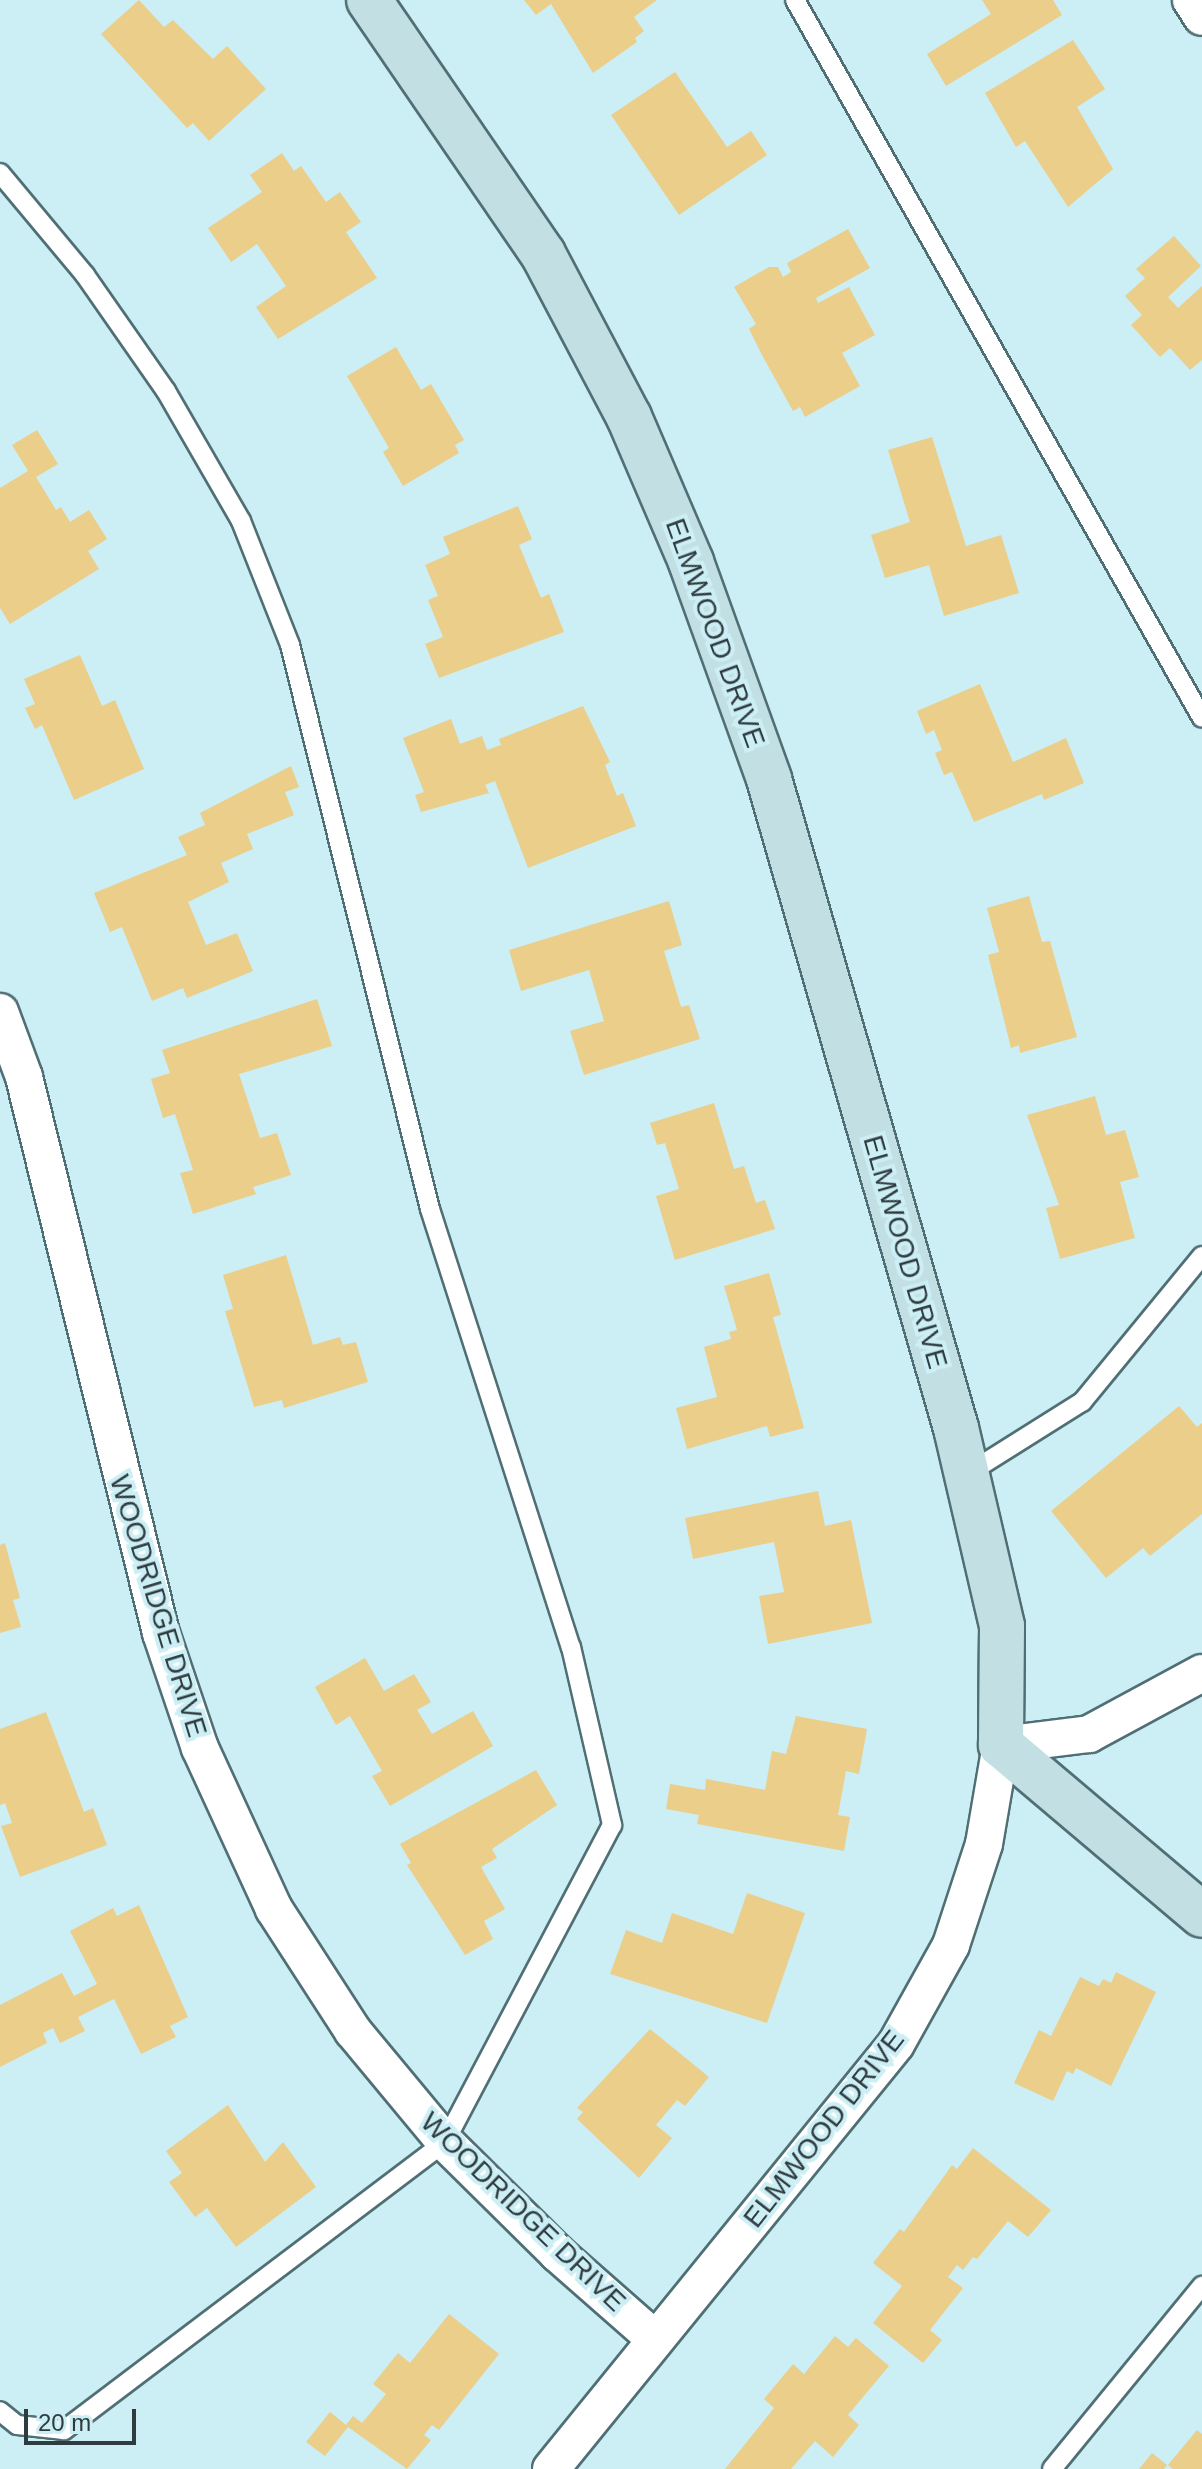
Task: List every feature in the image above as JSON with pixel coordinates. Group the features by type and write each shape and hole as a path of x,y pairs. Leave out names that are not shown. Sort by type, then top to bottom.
{"street":[{"name":"ELMWOOD DRIVE","path":"369,0 543,254 629,417 691,562 769,779 967,1474 1002,1626 1001,1745 984,1844 951,1945 896,2044 551,2469"},
{"path":"1191,0 1202,17"},
{"name":"WOODRIDGE DRIVE","path":"0,1012 24,1077 149,1588 200,1748 274,1909 353,2031 445,2142 557,2253 655,2339"},
{"path":"1001,1745 1089,1734 1202,1673"},
{"path":"1001,1745 1202,1915"}],"lane":[{"path":"795,0 1202,718"},
{"path":"0,173 85,275 166,391 241,521 290,645 430,1209 571,1647 612,1825 445,2142 64,2430 17,2425 0,2411"},
{"path":"967,1474 1082,1402 1202,1256"},
{"path":"1052,2469 1202,2286"}],"building":[{"path":"139,0 164,27 173,20 213,59 227,46 266,89 209,141 193,123 187,128 101,34"},
{"path":"524,0 657,0 634,17 644,31 635,38 637,42 593,73 551,4 536,15"},
{"path":"982,0 1053,0 1062,15 946,86 927,54 991,14"},
{"path":"1073,40 1105,89 1077,107 1113,169 1068,207 1025,141 1016,147 985,93"},
{"path":"675,72 727,147 751,131 767,155 679,215 611,115"},
{"path":"282,153 294,171 301,166 326,202 340,192 361,222 346,232 377,278 278,339 256,307 286,286 257,244 231,262 208,228 262,192 250,175"},
{"path":"848,229 870,268 816,298 818,303 849,287 875,335 842,353 860,386 805,417 800,407 793,411 762,355 749,329 756,324 734,287 769,267 778,267 783,277 791,272 787,263"},
{"path":"1174,236 1201,266 1168,297 1178,308 1202,286 1202,360 1190,370 1170,348 1160,357 1131,325 1142,315 1125,296 1145,278 1136,269"},
{"path":"396,347 421,390 431,384 464,440 455,445 459,453 403,486 383,452 389,448 347,376"},
{"path":"37,430 58,464 36,477 56,510 61,507 70,522 89,510 107,539 88,551 99,569 10,624 0,608 0,488 28,471 12,445"},
{"path":"932,437 966,546 1001,535 1019,593 944,616 929,565 885,578 871,535 910,522 888,450"},
{"path":"518,506 532,539 519,545 541,598 549,594 564,632 439,678 425,644 443,637 428,600 438,596 425,565 450,554 443,537"},
{"path":"80,655 102,706 115,700 144,769 74,800 42,725 35,729 25,708 35,704 24,679"},
{"path":"980,684 1013,762 1066,738 1084,783 1044,800 1042,794 974,822 952,772 944,775 935,753 942,750 934,730 926,734 917,711"},
{"path":"583,706 610,762 605,765 617,796 623,793 636,826 528,868 495,781 485,785 489,793 421,812 415,795 424,792 403,738 451,719 460,744 482,736 487,750 501,745 499,739"},
{"path":"291,766 299,787 285,792 294,815 247,834 253,849 221,863 229,882 188,902 206,945 237,933 253,971 187,998 183,988 152,1001 122,927 110,932 94,893 187,855 178,837 205,825 200,813"},
{"path":"1029,896 1042,942 1050,941 1077,1037 1020,1053 1019,1045 1011,1048 988,955 999,952 987,908"},
{"path":"669,901 682,945 664,951 681,1007 689,1005 700,1039 584,1075 570,1031 604,1021 589,970 521,991 509,950"},
{"path":"317,999 332,1046 239,1074 260,1138 277,1133 291,1175 253,1187 256,1194 193,1214 180,1173 193,1170 175,1114 163,1118 151,1079 170,1073 162,1050"},
{"path":"1095,1096 1106,1135 1125,1130 1139,1177 1120,1182 1135,1238 1060,1259 1046,1208 1059,1205 1027,1115"},
{"path":"714,1103 734,1169 744,1166 756,1203 765,1200 775,1229 675,1260 656,1196 679,1189 665,1143 657,1145 650,1123"},
{"path":"286,1255 313,1345 340,1337 343,1345 356,1342 368,1382 284,1408 282,1400 254,1407 225,1311 233,1309 223,1275"},
{"path":"769,1273 781,1315 773,1317 804,1428 770,1437 767,1426 687,1449 676,1408 717,1397 704,1347 731,1339 729,1332 737,1330 724,1286"},
{"path":"1179,1406 1197,1427 1202,1423 1202,1514 1150,1556 1143,1548 1106,1578 1051,1511"},
{"path":"818,1491 825,1526 851,1520 872,1623 768,1644 759,1596 784,1592 774,1542 693,1559 685,1518"},
{"path":"5,1543 20,1598 13,1600 21,1627 0,1633 0,1545"},
{"path":"365,1658 384,1691 414,1674 431,1702 417,1710 432,1734 473,1711 493,1746 390,1806 372,1776 382,1771 350,1716 336,1725 315,1687"},
{"path":"46,1712 84,1812 93,1808 107,1845 20,1877 1,1826 12,1823 5,1803 0,1805 0,1729"},
{"path":"796,1716 867,1729 859,1774 846,1771 838,1815 850,1817 844,1851 697,1824 699,1815 666,1809 670,1784 705,1790 706,1779 765,1790 772,1751 786,1754"},
{"path":"536,1770 557,1805 492,1849 497,1858 481,1867 505,1909 484,1921 493,1939 465,1955 407,1865 411,1863 400,1844"},
{"path":"747,1893 805,1913 767,2023 610,1974 626,1930 662,1943 672,1913 733,1934"},
{"path":"139,1905 188,2017 170,2026 176,2037 141,2054 114,1999 78,2017 85,2031 60,2043 53,2028 43,2033 47,2043 0,2067 0,2005 62,1973 74,1996 97,1984 70,1931 113,1908 117,1916"},
{"path":"1116,1972 1156,1992 1111,2086 1076,2068 1073,2074 1067,2071 1053,2101 1014,2083 1039,2030 1051,2036 1080,1977 1099,1986 1103,1979 1111,1983"},
{"path":"650,2029 709,2077 685,2106 677,2100 656,2125 672,2138 639,2178 577,2119 583,2112 577,2108"},
{"path":"228,2105 265,2162 283,2142 316,2187 236,2247 207,2208 195,2217 169,2182 182,2173 166,2151"},
{"path":"973,2148 1051,2210 1028,2237 1008,2221 977,2259 973,2257 963,2270 957,2265 948,2277 963,2288 930,2330 942,2340 923,2363 873,2323 902,2286 873,2263 900,2229 904,2232 952,2165 957,2169"},
{"path":"449,2314 499,2354 439,2430 432,2425 424,2435 431,2440 407,2469 348,2427 325,2456 306,2442 330,2412 346,2425 353,2416 362,2423 386,2394 373,2384 398,2353 410,2363"},
{"path":"835,2336 848,2347 856,2338 889,2366 848,2415 859,2425 833,2457 815,2441 791,2469 725,2469 774,2408 764,2399 793,2364 804,2374"},
{"path":"1197,2430 1202,2434 1202,2469 1173,2469 1168,2465"},
{"path":"1152,2453 1167,2465 1164,2469 1139,2469"}]}
